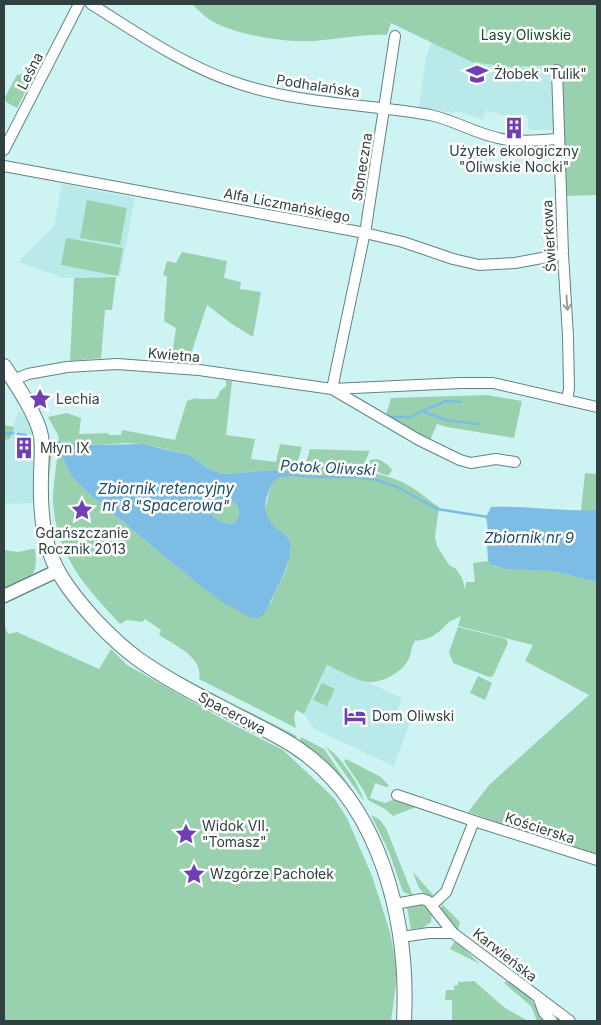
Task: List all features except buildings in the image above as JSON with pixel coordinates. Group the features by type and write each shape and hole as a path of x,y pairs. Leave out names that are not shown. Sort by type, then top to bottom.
{"main road":[{"name":"Spacerowa","path":"4,366 36,422 41,443 43,530 57,571 65,584 90,613 136,658 180,685 294,746 325,770 337,782 362,819 395,904 404,959 404,1021"}],"street":[{"name":"Leśna","path":"4,150 79,4"},
{"name":"Podhalańska","path":"91,4 179,58 241,85 290,96 443,118 499,139 514,141 558,139"},
{"name":"Słoneczna","path":"332,389 365,233 395,36"},
{"name":"Świerkowa","path":"557,70 558,139 568,336 569,389 567,400"},
{"name":"Alfa Liczmańskiego","path":"4,166 365,233 403,242 453,260 480,265 515,263 563,254"},
{"name":"Kwietna","path":"13,380 28,374 68,367 117,364 199,370 332,389 486,383 510,386 597,407"},
{"name":"Kwietna","path":"332,389 432,447 460,460 471,463 496,459 514,462"},
{"path":"4,596 57,571"},
{"path":"41,579 65,584"},
{"name":"Kościerska","path":"397,795 597,860"},
{"path":"395,904 422,899 432,905 446,892 474,821"},
{"name":"Karwieńska","path":"432,905 453,933 570,1021"},
{"path":"429,933 439,916"},
{"name":"Karwieńska","path":"401,937 429,933 453,933"},
{"name":"Karwieńska","path":"539,999 544,1013 552,1021"}],"shaded area":[{"path":"432,42 472,62 508,67 561,65 563,130 529,130 527,115 504,116 486,110 483,120 455,110 454,113 419,107 426,57"},
{"path":"62,184 135,198 120,276 63,278 18,262 54,226"},
{"path":"19,410 26,417 34,439 33,503 4,504 4,440 12,437"},
{"name":"Dom Oliwski","path":"328,664 402,698 396,714 411,719 394,766 314,729 304,714"}],"green space":[{"name":"Lasy Oliwskie","path":"192,4 597,4 597,195 566,196 561,65 508,67 472,62 391,23 387,35 314,41 290,41 262,37 222,26 207,18"},
{"path":"22,74 32,79 17,108 6,102 5,97 17,75"},
{"path":"87,200 127,208 120,245 80,238"},
{"path":"66,238 123,248 118,276 61,265"},
{"path":"182,252 227,261 224,278 241,282 240,289 261,292 253,337 207,305 188,363 171,361 176,328 164,321 167,276 163,275 167,261 176,263"},
{"path":"116,277 112,310 105,310 101,358 70,361 74,278"},
{"path":"226,380 232,381 226,435 255,439 251,459 276,462 280,444 302,447 297,464 305,466 310,449 370,451 360,472 384,475 400,481 439,507 435,537 437,546 449,565 456,569 462,578 465,589 466,582 475,582 473,563 488,561 491,565 497,567 553,571 597,582 597,855 468,812 490,784 589,695 525,661 533,645 458,626 461,616 449,622 433,636 415,641 409,659 404,666 395,674 384,679 367,682 327,665 304,714 296,710 294,717 296,728 199,679 197,664 186,652 159,635 161,630 145,619 142,622 127,620 120,624 84,583 67,555 60,539 56,521 53,496 58,452 72,477 88,493 193,580 270,604 286,570 291,550 268,521 265,511 274,480 280,477 288,477 289,471 274,470 223,474 207,468 189,455 143,444 99,445 59,441 58,435 48,417 67,413 81,418 79,434 109,433 108,435 121,435 122,430 175,440 187,401 195,398 214,399 218,397 220,391 226,386"},
{"path":"487,395 522,401 514,438 437,424 429,443 385,418 391,398"},
{"path":"4,425 14,427 11,438 4,440"},
{"path":"47,444 51,445 52,449 48,503 53,535 51,535 47,512"},
{"path":"370,460 382,461 391,468 392,470 389,475 369,468"},
{"path":"585,473 597,474 597,510 581,511"},
{"path":"224,499 233,502 238,508 238,516 233,524 220,522 212,515 215,504"},
{"path":"35,549 36,559 34,572 26,580 4,590 4,550 18,552"},
{"path":"4,624 8,634 17,632 99,669 111,649 127,665 228,722 283,750 334,798 347,818 372,876 390,932 396,963 396,984 391,1021 4,1021"},
{"path":"458,627 506,639 508,643 493,676 489,677 453,663 449,652"},
{"path":"478,676 492,683 485,700 470,693"},
{"path":"322,683 335,689 327,706 313,700"},
{"path":"196,685 297,736 295,739 196,687"},
{"path":"301,737 324,749 361,803 330,765 300,744"},
{"path":"326,747 349,771 364,801"},
{"path":"346,759 381,777 389,786 386,787 375,783 370,798 385,803 395,799 416,805 416,807 393,816 385,809 368,800 344,761"},
{"path":"371,815 379,819 386,828 413,896 403,892 389,852"},
{"path":"413,872 434,896 429,896 422,892"},
{"path":"442,904 460,922 458,931 450,925 441,910"},
{"path":"418,905 426,906 432,912 431,922 423,928 411,929 407,908"},
{"path":"454,942 461,946 480,964 450,949"},
{"path":"458,981 474,981 505,1008 528,1021 452,1021 452,1000 445,1000 446,990 454,990 454,986 458,985"},
{"path":"506,981 526,992 546,1021 537,1021 531,1006 504,983"}],"water":[{"name":"Zbiornik retencyjny nr 8 \"Spacerowa\"","path":"49,440 95,445 143,444 189,455 207,468 223,474 274,470 289,471 288,477 280,477 274,481 266,500 265,506 268,518 288,539 291,550 286,569 263,615 258,618 251,618 222,602 193,580 88,493 72,477 60,453 52,449 48,444","holes":["224,499 236,505 239,512 233,524 220,522 212,515 213,506 216,502"]},
{"name":"Zbiornik nr 9","path":"491,507 597,510 597,582 553,571 508,569 491,565 488,561 487,543 489,537 486,517"}],"waterway":[{"path":"422,411 446,401 461,402"},
{"path":"389,417 411,417 422,411 446,420 479,424"},
{"name":"Potok Oliwski","path":"4,434 13,433"},
{"name":"Potok Oliwski","path":"18,434 26,435"},
{"name":"Potok Oliwski","path":"286,474 311,477 356,477 377,480 399,488 437,509 488,517"}],"place":[{"name":"Żłobek \"Tulik\"","path":"477,74"},
{"name":"Użytek ekologiczny \"Oliwskie Nocki\"","path":"514,128"},
{"name":"Lechia","path":"40,399"},
{"name":"Młyn IX","path":"24,448"},
{"name":"Gdańszczanie Rocznik 2013","path":"82,510"},
{"name":"Dom Oliwski","path":"355,716"},
{"name":"Widok VII. \"Tomasz\"","path":"186,834"},
{"name":"Wzgórze Pachołek","path":"194,874"}]}
